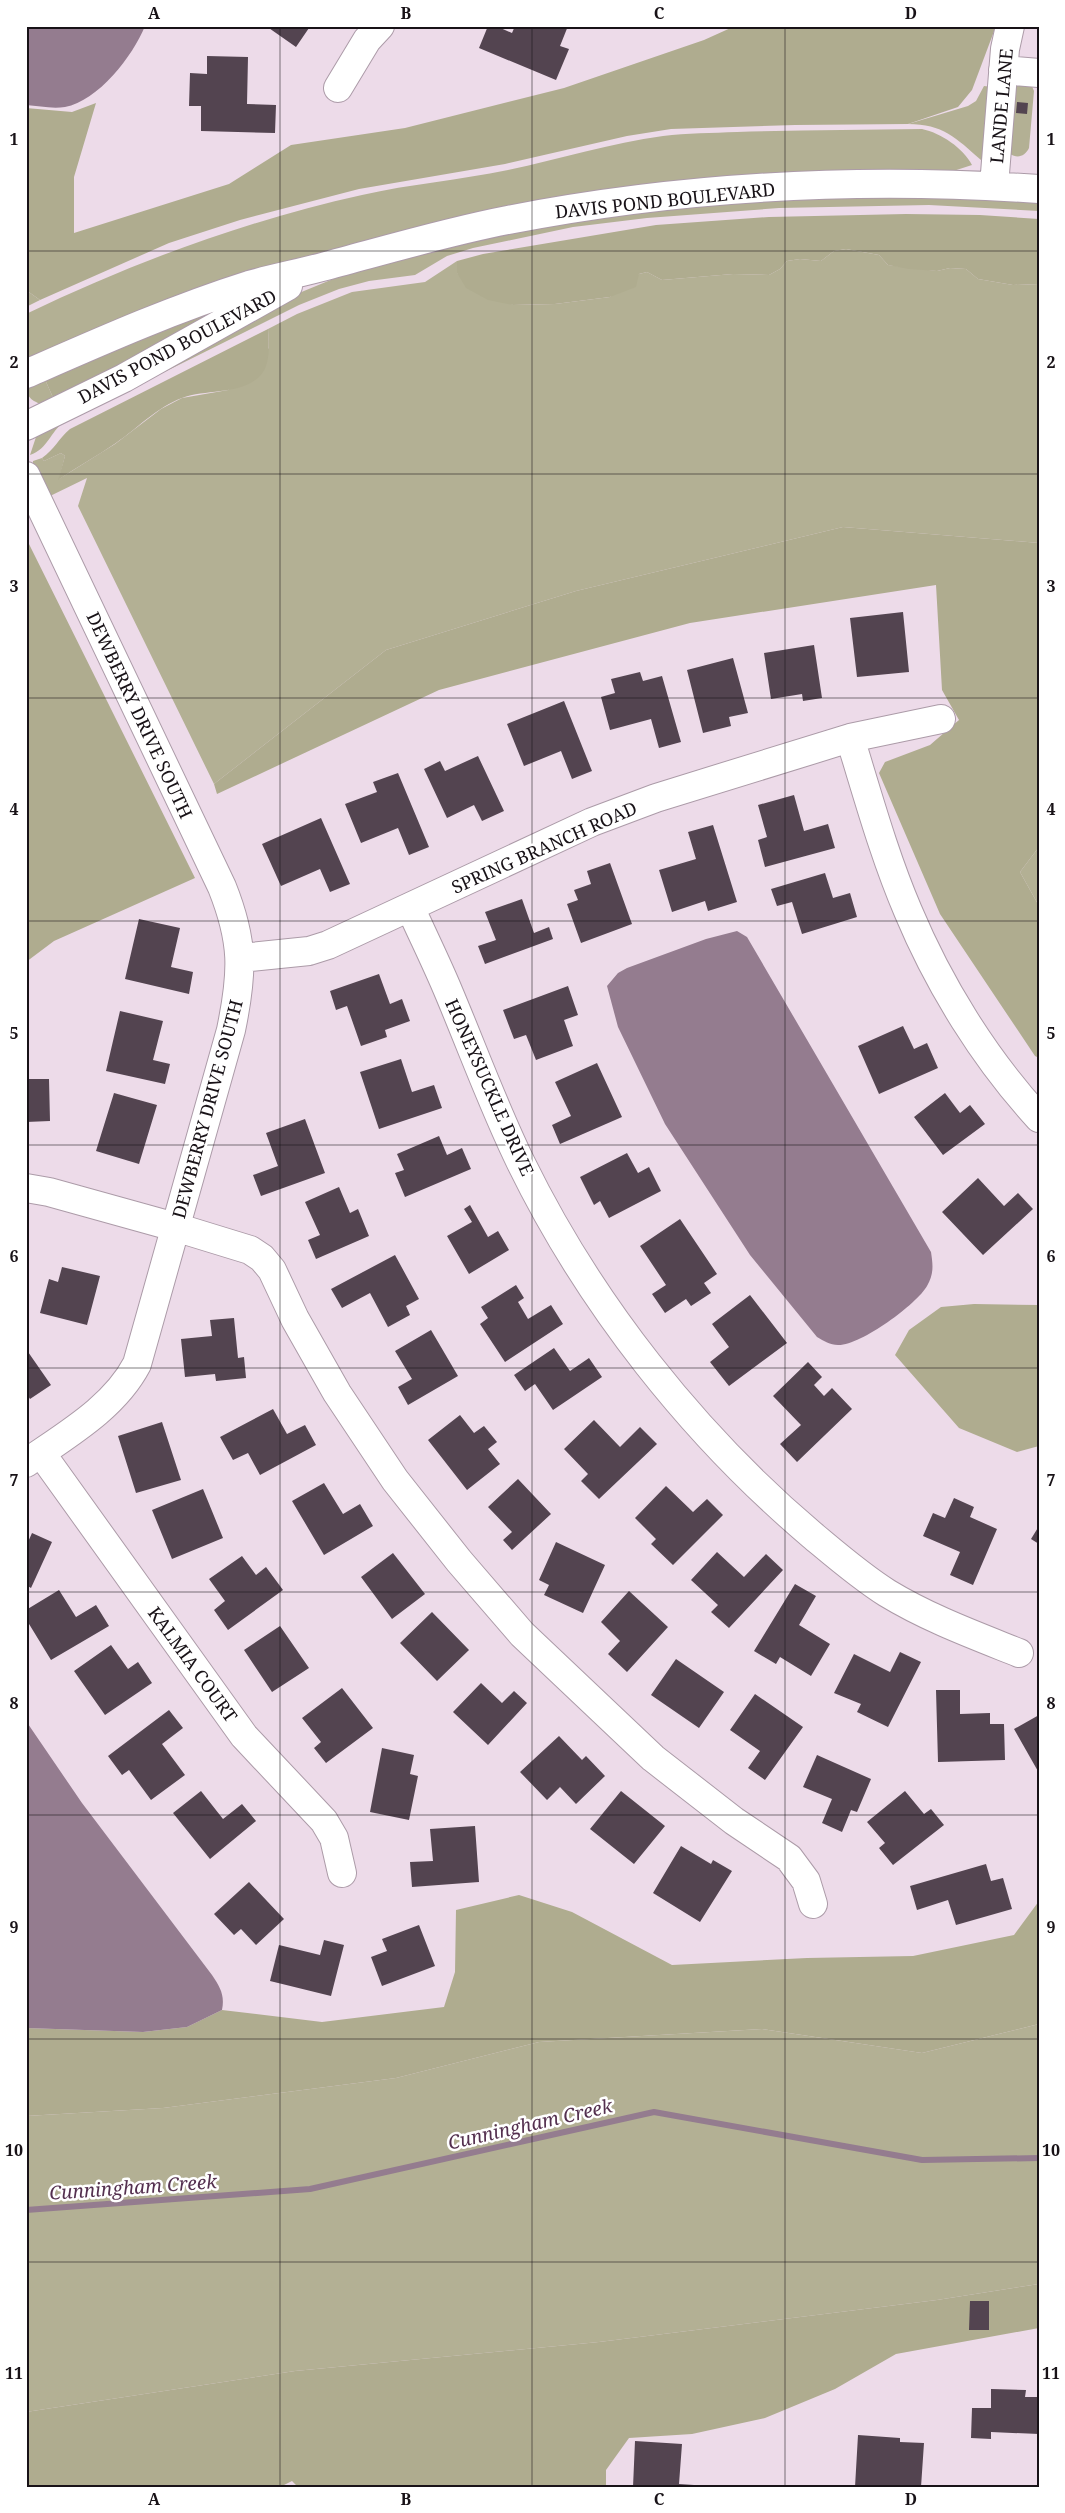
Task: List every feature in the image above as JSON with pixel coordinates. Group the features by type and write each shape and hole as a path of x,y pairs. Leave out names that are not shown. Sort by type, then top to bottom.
{"street":[{"path":"338,88 367,40 380,26"},
{"name":"LANDE LANE","path":"994,186 1003,70 1010,26"},
{"path":"1003,70 1039,72"},
{"name":"DAVIS POND BOULEVARD","path":"26,374 129,329 249,285 413,242 507,220 694,193 763,188 901,184 1039,189"},
{"name":"DAVIS POND BOULEVARD","path":"26,426 124,378 238,313 327,266"},
{"name":"DEWBERRY DRIVE SOUTH","path":"26,476 222,886 233,914 241,958 239,992 231,1030 137,1364 127,1383 112,1400 34,1458"},
{"name":"SPRING BRANCH ROAD","path":"241,958 322,948 601,819 656,798 850,738 941,719"},
{"path":"850,738 889,862 908,912 931,960 957,1006 994,1062 1039,1118"},
{"name":"HONEYSUCKLE DRIVE","path":"410,907 449,992 486,1088 522,1166 564,1240 598,1294 648,1363 689,1413 748,1475 794,1519 853,1569 888,1593 926,1614 1019,1653"},
{"path":"26,1188 49,1192 175,1227 250,1250 262,1258 272,1270 295,1319 338,1393 395,1480 459,1561 522,1634 653,1758 734,1821 789,1858 806,1881 813,1904"},
{"name":"KALMIA COURT","path":"34,1458 244,1736 324,1821 334,1838 340,1856 342,1873"}],"shaded area":[{"path":"26,26 145,26 123,63 102,87 77,103 55,108 26,105"},
{"path":"735,26 996,26 972,90 958,107 908,124 671,129 627,136 505,164 359,189 240,220 169,243 40,300 26,290 26,108 72,112 96,103 74,177 74,233 229,184 291,145 405,128 564,88 704,40"},
{"path":"1013,82 1031,84 1034,91 1029,148 1023,155 1018,156 1010,154"},
{"path":"984,86 992,87 984,155 981,160 956,139 940,130 908,124 968,106 976,101"},
{"path":"922,129 937,134 951,142 972,165 944,174 637,189 26,365 26,314 149,260 233,230 318,205 380,191 508,170 605,147 663,136 760,131"},
{"path":"842,195 1039,200 1039,211 929,205 779,208 647,218 573,227 473,248 447,256 415,275 369,281 339,289 299,305 64,422 41,449 30,455 36,437 49,425 287,298 333,279 392,259 447,244 659,208"},
{"path":"906,214 980,215 1039,219 1039,284 1013,285 978,279 966,269 950,268 937,271 909,269 888,265 879,255 846,249 834,251 821,261 800,259 787,261 780,269 769,275 733,274 662,280 647,272 639,274 636,287 610,297 555,304 513,305 488,300 466,288 457,273 457,261 483,254 656,225 769,217"},
{"path":"846,249 879,255 888,265 937,271 950,268 966,269 978,279 1013,285 1039,284 1039,543 843,527 576,591 386,650 214,784 78,506 87,478 48,497 33,464 33,461 42,458 44,461 61,453 65,456 59,479 115,444 161,409 182,398 228,390 269,348 268,329 297,314 352,292 425,282 457,261 457,273 513,305 555,304 610,297 639,274 647,272 662,280 733,274 769,275 780,269 787,261 800,259 821,261 834,251"},
{"path":"26,290 40,300 26,307"},
{"path":"249,292 55,402 43,375"},
{"path":"268,329 269,341 266,367 259,377 251,383 233,389 191,395 173,402 156,412 116,443 58,480 65,456 61,453 44,461 42,458 70,429"},
{"path":"43,375 55,402 44,405 30,398 26,383"},
{"path":"843,527 1039,543 1039,847 1020,872 1039,906 1039,1058 1035,1056 940,914 879,773 885,762 930,745 959,720 942,690 936,585 690,623 439,690 217,794 214,784 386,650 576,591"},
{"path":"26,538 195,878 54,941 26,962"},
{"path":"1039,847 1039,906 1020,872"},
{"path":"737,931 747,937 931,1252 932,1273 927,1286 921,1294 887,1323 860,1339 848,1343 832,1344 817,1337 750,1255 665,1124 618,1027 607,986 618,973 706,939"},
{"path":"974,1304 1039,1305 1039,1446 1017,1452 959,1428 895,1355 909,1330 941,1307"},
{"path":"26,1721 82,1803 212,1975 221,1991 223,2000 222,2010 187,2027 143,2032 26,2028"},
{"path":"519,1895 572,1912 672,1965 807,1958 913,1956 1014,1935 1039,1901 1039,2024 922,2053 762,2029 539,2042 396,2078 163,2108 26,2116 26,2028 143,2032 187,2027 222,2010 322,2022 444,2007 455,1972 456,1910"},
{"path":"1039,2024 1039,2284 937,2300 599,2342 295,2371 26,2412 26,2116 163,2108 396,2078 539,2042 762,2029 922,2053"},
{"path":"1039,2284 1039,2328 896,2354 835,2389 765,2418 692,2434 629,2438 606,2470 606,2487 298,2487 292,2481 280,2487 26,2487 26,2412 295,2371 599,2342 937,2300"}],"building":[{"path":"266,26 306,26 309,28 296,47"},
{"path":"488,26 496,26 512,33 515,26 568,26 560,46 569,49 556,80 479,48"},
{"path":"207,56 248,57 247,104 276,105 275,133 201,131 201,106 189,106 190,73 207,74"},
{"path":"1017,102 1028,103 1027,114 1016,113"},
{"path":"903,612 909,672 857,677 850,618"},
{"path":"814,645 822,698 803,701 802,694 771,699 764,653"},
{"path":"733,658 748,713 729,717 731,726 703,733 687,670"},
{"path":"640,672 643,681 662,676 681,742 659,748 651,719 610,730 601,697 615,693 611,679"},
{"path":"564,701 592,771 572,779 561,751 524,766 507,724"},
{"path":"478,756 504,811 482,821 474,805 447,818 424,769 440,761 445,771"},
{"path":"398,773 429,847 409,855 398,828 361,843 345,804 377,792 373,782"},
{"path":"794,795 804,831 828,824 835,848 765,867 758,840 767,837 758,805"},
{"path":"321,818 350,884 330,892 320,869 281,886 262,844"},
{"path":"713,825 737,902 708,911 705,901 672,912 659,870 696,859 688,832"},
{"path":"610,863 632,924 581,943 567,904 578,900 574,890 591,884 587,871"},
{"path":"825,873 833,898 850,893 857,917 802,934 792,902 777,906 771,889"},
{"path":"522,899 534,933 549,927 553,939 485,964 478,946 496,940 485,912"},
{"path":"139,919 180,928 171,967 193,972 189,994 125,979"},
{"path":"379,974 390,1004 402,999 410,1021 385,1030 387,1037 361,1046 347,1006 336,1010 330,991"},
{"path":"568,986 578,1015 564,1020 573,1046 536,1060 526,1035 514,1039 503,1010"},
{"path":"120,1011 163,1021 153,1060 170,1064 165,1084 106,1071"},
{"path":"903,1026 914,1049 927,1043 938,1068 879,1094 858,1046"},
{"path":"401,1059 412,1092 434,1085 442,1108 379,1129 360,1072"},
{"path":"597,1063 622,1117 560,1144 552,1125 571,1116 555,1082"},
{"path":"26,1079 49,1079 50,1121 26,1122"},
{"path":"114,1093 157,1105 139,1164 96,1151"},
{"path":"945,1093 960,1113 970,1105 985,1124 943,1155 914,1117"},
{"path":"305,1119 325,1173 261,1196 253,1175 278,1166 266,1133"},
{"path":"439,1136 447,1155 462,1148 471,1169 405,1197 395,1173 404,1170 397,1154"},
{"path":"627,1153 638,1173 649,1167 661,1191 609,1218 600,1201 594,1205 580,1177"},
{"path":"978,1178 1004,1206 1018,1193 1033,1209 983,1255 942,1212"},
{"path":"339,1187 350,1213 358,1209 369,1236 316,1259 308,1240 320,1235 305,1202"},
{"path":"470,1205 488,1237 498,1231 509,1250 469,1274 447,1236 472,1222 464,1209"},
{"path":"680,1219 717,1274 704,1283 711,1293 691,1306 686,1299 665,1313 652,1294 666,1285 640,1246"},
{"path":"395,1255 419,1299 406,1306 410,1315 388,1327 370,1293 342,1308 331,1289"},
{"path":"62,1267 100,1276 87,1325 40,1313 49,1279 58,1282"},
{"path":"516,1285 524,1298 518,1302 528,1319 551,1305 563,1324 505,1362 480,1324 488,1318 481,1307"},
{"path":"750,1295 787,1343 729,1386 710,1362 729,1347 712,1324"},
{"path":"234,1318 238,1358 244,1357 246,1378 216,1381 215,1374 185,1377 181,1339 212,1336 210,1320"},
{"path":"431,1330 458,1376 408,1405 398,1387 412,1379 395,1351"},
{"path":"554,1348 570,1371 589,1358 602,1377 553,1410 535,1384 525,1391 514,1375"},
{"path":"26,1349 51,1385 30,1399 26,1393"},
{"path":"808,1362 822,1377 814,1385 824,1396 832,1388 852,1409 797,1462 780,1444 801,1425 773,1396"},
{"path":"273,1409 287,1434 305,1425 316,1445 260,1475 248,1453 233,1460 220,1437"},
{"path":"460,1415 474,1433 484,1426 497,1442 488,1449 500,1464 467,1490 428,1440"},
{"path":"594,1420 620,1447 640,1427 657,1444 599,1499 581,1481 588,1474 564,1449"},
{"path":"162,1422 181,1480 136,1493 118,1436"},
{"path":"518,1479 551,1514 512,1550 503,1540 512,1532 488,1507"},
{"path":"324,1483 343,1514 360,1504 373,1526 324,1555 292,1501"},
{"path":"666,1486 693,1512 707,1499 723,1515 673,1565 651,1544 656,1539 635,1518"},
{"path":"203,1489 223,1538 172,1559 152,1510"},
{"path":"954,1498 974,1507 970,1517 997,1529 973,1585 950,1575 960,1552 923,1536 933,1513 945,1518"},
{"path":"1039,1526 1039,1544 1031,1539"},
{"path":"32,1533 52,1542 31,1588 26,1585 26,1541 28,1542"},
{"path":"556,1542 605,1565 583,1613 544,1595 549,1585 539,1580"},
{"path":"717,1552 744,1577 766,1554 783,1570 729,1628 711,1612 718,1605 691,1580"},
{"path":"393,1553 425,1594 392,1619 361,1577"},
{"path":"242,1556 256,1575 266,1567 283,1590 228,1630 214,1610 225,1601 209,1579"},
{"path":"795,1584 816,1596 799,1625 830,1644 811,1676 780,1657 776,1664 754,1651"},
{"path":"59,1590 76,1617 96,1605 109,1626 51,1660 26,1619 26,1610"},
{"path":"629,1591 668,1627 627,1672 608,1654 620,1641 601,1622"},
{"path":"432,1612 469,1650 437,1681 400,1643"},
{"path":"280,1626 309,1668 272,1692 244,1650"},
{"path":"111,1645 128,1669 138,1662 152,1683 105,1715 74,1671"},
{"path":"900,1652 921,1662 888,1727 857,1712 861,1704 834,1693 854,1654 890,1672"},
{"path":"676,1659 724,1692 699,1728 651,1695"},
{"path":"481,1683 502,1703 514,1691 527,1703 488,1745 453,1712"},
{"path":"342,1688 373,1728 326,1763 314,1748 321,1742 302,1718"},
{"path":"936,1690 960,1690 960,1714 990,1713 990,1724 1004,1724 1005,1760 938,1762"},
{"path":"755,1694 803,1727 765,1780 748,1768 760,1751 730,1730"},
{"path":"169,1710 183,1728 162,1744 185,1775 151,1800 129,1770 122,1775 108,1756"},
{"path":"1039,1715 1039,1773 1014,1729"},
{"path":"559,1736 582,1760 586,1756 605,1776 576,1804 560,1787 547,1800 520,1772"},
{"path":"382,1748 414,1755 410,1774 418,1776 409,1820 370,1812"},
{"path":"817,1755 871,1779 857,1812 851,1810 842,1832 822,1823 832,1799 803,1787"},
{"path":"201,1791 223,1819 242,1804 256,1821 210,1859 173,1813"},
{"path":"621,1791 665,1826 634,1864 590,1829"},
{"path":"905,1791 924,1814 931,1809 944,1825 893,1865 879,1848 885,1843 867,1822"},
{"path":"475,1826 479,1882 412,1887 410,1862 433,1861 430,1829"},
{"path":"681,1846 711,1864 713,1860 732,1871 700,1922 653,1893"},
{"path":"986,1864 991,1881 1003,1878 1012,1909 956,1925 948,1900 917,1910 910,1886"},
{"path":"249,1882 284,1919 256,1945 241,1929 234,1935 214,1914"},
{"path":"419,1925 435,1966 382,1986 371,1957 387,1951 382,1939"},
{"path":"324,1940 344,1945 331,1996 270,1981 279,1945 320,1955"},
{"path":"970,2301 989,2301 989,2330 969,2330"},
{"path":"991,2389 1026,2390 1025,2397 1039,2397 1039,2434 991,2432 991,2439 971,2438 972,2408 991,2408"},
{"path":"858,2435 900,2438 900,2442 924,2443 921,2487 855,2487"},
{"path":"635,2441 682,2444 679,2484 694,2485 694,2487 633,2487"}],"waterway":[{"name":"Cunningham Creek","path":"26,2210 310,2189 654,2112 922,2160 1039,2158"}]}
